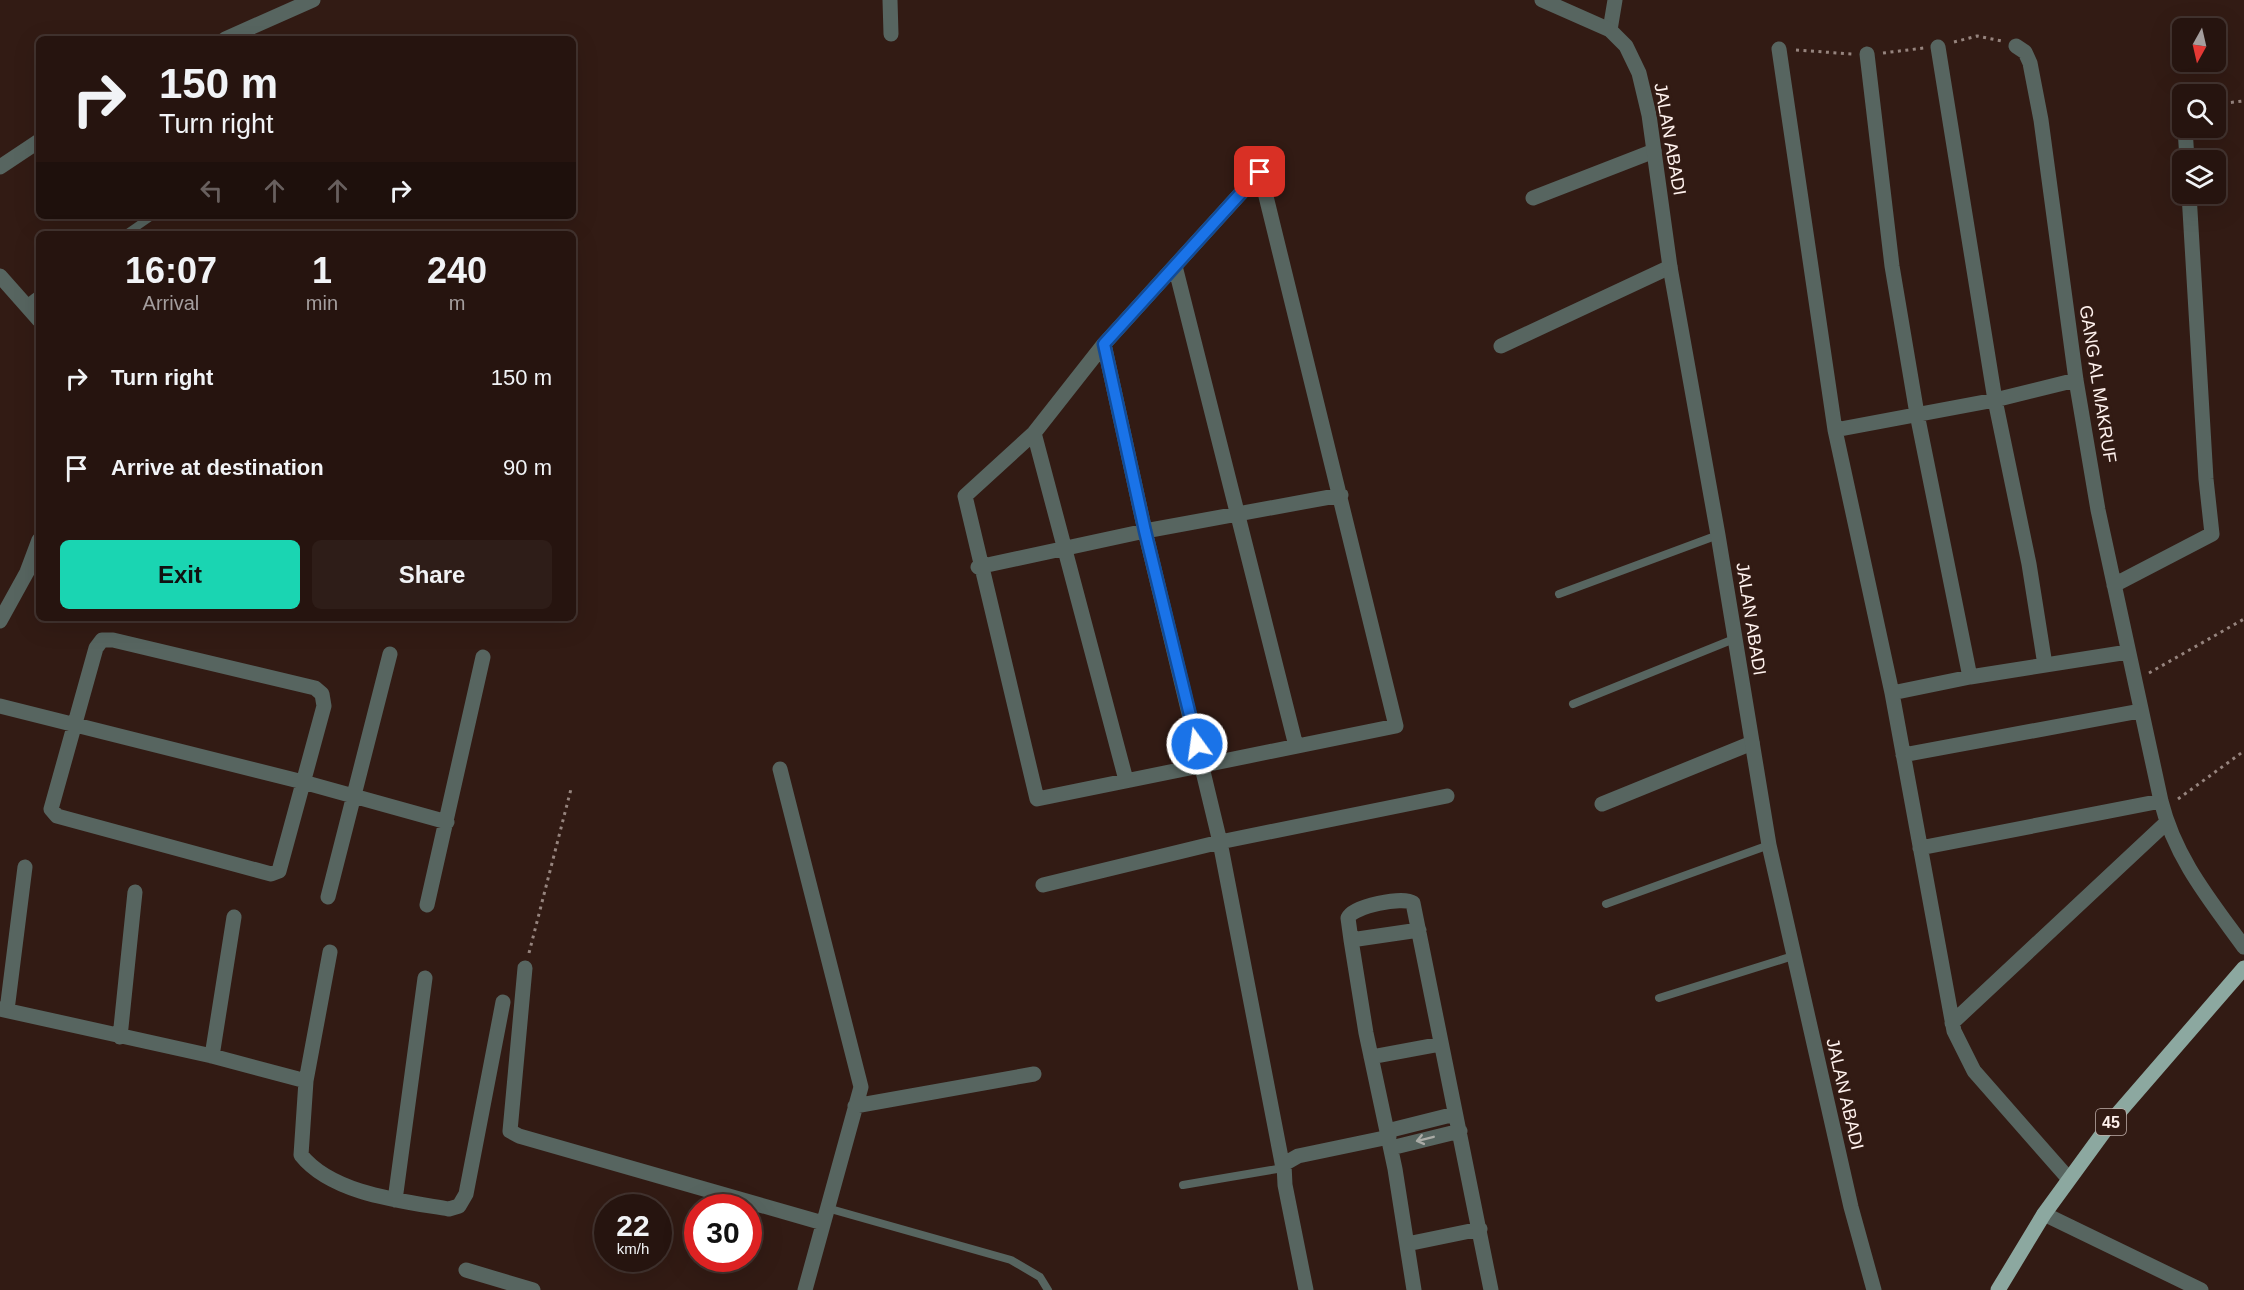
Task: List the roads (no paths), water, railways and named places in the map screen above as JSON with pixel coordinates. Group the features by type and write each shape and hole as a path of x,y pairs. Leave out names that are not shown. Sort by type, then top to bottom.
{"main road":[{"name":"45","path":"1998,1290 2068,1178 2114,1118 2244,968"}],"street":[{"path":"232,36 313,0"},
{"path":"890,0 891,34"},
{"name":"JALAN ABADI","path":"1542,0 1610,30 1626,46 1639,73 1654,151 1670,267 1718,535 1769,845 1851,1207 1874,1290"},
{"path":"1610,30 1615,0"},
{"name":"GANG AL MAKRUF","path":"2016,46 2025,52 2030,63 2041,120 2076,380 2133,682 2163,812 2186,865 2244,947"},
{"path":"1938,47 1995,400 2029,564 2045,665"},
{"path":"1779,49 1835,430 1892,693 1952,1023 1960,1047 1974,1071 2068,1178"},
{"path":"1867,54 1892,266 1917,414 1970,677"},
{"path":"0,167 36,143"},
{"path":"1533,198 1654,151"},
{"path":"1260,172 1396,726 1037,799 965,496 1035,433 1104,344 1175,266 1260,172"},
{"path":"2114,585 2212,534 2206,479 2190,204"},
{"path":"1175,266 1296,746"},
{"path":"1501,346 1670,267"},
{"path":"0,276 33,298"},
{"path":"1104,344 1145,531 1220,842 1306,1290"},
{"path":"1835,430 1995,400 2076,380"},
{"path":"1035,433 1126,780"},
{"path":"980,566 1145,531 1341,495"},
{"path":"0,621 27,572 36,548"},
{"path":"102,640 113,640 315,688 322,694 324,706 303,782 284,861 279,871 271,874 57,816 51,809 52,798 76,726 96,648 102,640"},
{"path":"1892,693 1970,677 2128,652"},
{"path":"328,897 390,654"},
{"path":"427,905 483,657"},
{"path":"0,706 354,795 447,822"},
{"path":"1903,755 2140,711"},
{"path":"1602,804 1752,743"},
{"path":"780,769 861,1087 805,1290"},
{"path":"1043,885 1220,842 1447,796"},
{"path":"1920,848 2163,812"},
{"path":"1952,1023 2163,812"},
{"path":"25,867 4,1010 212,1056 306,1081"},
{"path":"120,1037 135,892"},
{"path":"1414,1290 1348,918 1351,912 1365,906 1404,899 1413,903 1491,1290"},
{"path":"212,1056 234,917"},
{"path":"1351,940 1419,930"},
{"path":"330,952 306,1081 301,1155 319,1172 377,1197 449,1209 459,1206 466,1194 503,1002"},
{"path":"525,968 510,1131 519,1136 823,1223"},
{"path":"395,1200 425,978"},
{"path":"1371,1057 1441,1044"},
{"path":"855,1106 1034,1074"},
{"path":"1389,1139 1455,1114"},
{"path":"1283,1168 1286,1161 1298,1156 1389,1139 1460,1131"},
{"path":"2044,1214 2201,1290"},
{"path":"1407,1244 1480,1229"},
{"path":"466,1270 533,1290"}],"lane":[{"path":"130,231 148,219"},
{"path":"1559,594 1718,535"},
{"path":"1573,704 1734,639"},
{"path":"1606,904 1769,845"},
{"path":"1659,998 1793,956"},
{"path":"1183,1185 1283,1168"},
{"path":"827,1208 1011,1260 1040,1277 1048,1290"}]}
